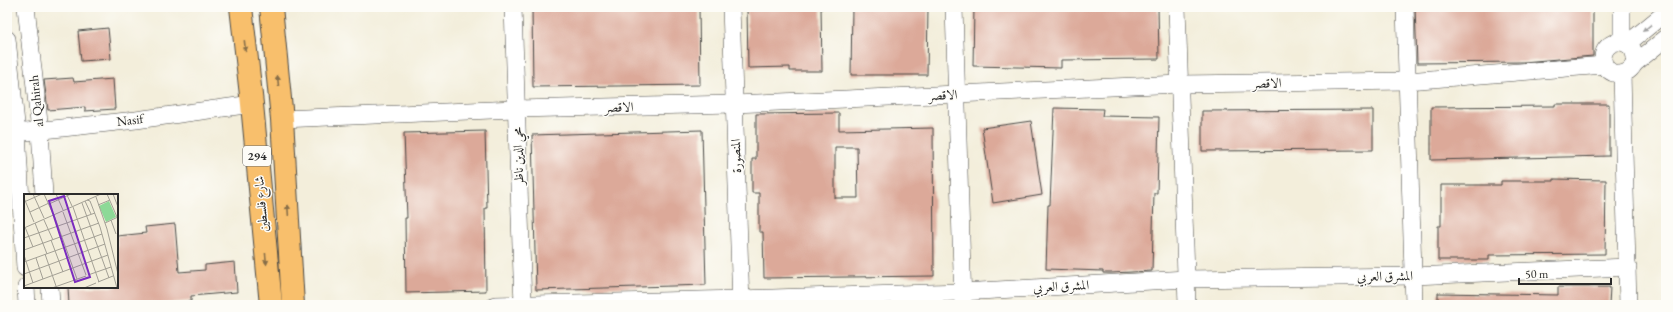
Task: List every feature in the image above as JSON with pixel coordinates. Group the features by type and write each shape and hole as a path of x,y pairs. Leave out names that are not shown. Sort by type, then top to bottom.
{"main road":[{"name":"شارع فلسطين","path":"240,7 252,104 271,305"},
{"name":"شارع فلسطين","path":"271,7 282,119 294,305"}],"street":[{"name":"al Qahirah","path":"26,7 40,131 44,194"},
{"name":"محي الدين ناظر","path":"513,7 523,305"},
{"name":"المنصورة","path":"732,7 740,302"},
{"path":"954,7 962,298"},
{"path":"1177,7 1187,305"},
{"path":"1405,7 1414,305"},
{"path":"1622,7 1625,43 1634,53 1628,69 1628,305"},
{"path":"1666,12 1625,43 1612,43 1605,50 1603,55 1604,65 1611,73 1628,69 1666,38"},
{"path":"7,39 12,133 24,258"},
{"name":"الاقصر","path":"282,119 516,109 734,104 1180,84 1407,81 1604,65"},
{"name":"Nasif","path":"12,133 40,131 252,104"},
{"name":"المشرق العربي","path":"494,305 962,298 1186,279 1413,276 1628,267"},
{"path":"26,288 27,305"},
{"path":"50,288 52,305"}],"building":[{"path":"532,7 699,7 700,85 533,87"},
{"path":"747,7 821,7 822,71 790,71 790,67 748,68"},
{"path":"852,7 928,7 927,75 851,75"},
{"path":"974,7 1158,7 1159,59 1061,60 1061,68 973,66"},
{"path":"1415,7 1593,7 1593,56 1523,62 1417,63"},
{"path":"108,28 111,59 81,61 78,31"},
{"path":"73,78 74,82 113,79 115,109 85,111 85,107 48,110 44,80"},
{"path":"1555,104 1609,104 1609,156 1431,160 1431,107 1555,106"},
{"path":"1054,108 1103,109 1102,116 1159,117 1157,193 1154,193 1152,271 1103,273 1103,271 1046,269"},
{"path":"1373,110 1373,150 1202,151 1202,111"},
{"path":"839,113 839,130 933,128 934,276 764,278 763,232 759,232 759,193 752,193 752,159 756,159 756,114","holes":["835,147 857,147 858,198 835,198"]},
{"path":"1031,121 1042,195 993,203 982,128"},
{"path":"702,130 706,285 536,290 532,135"},
{"path":"485,131 487,208 485,208 486,291 406,293 405,218 407,218 404,133"},
{"path":"1554,179 1606,180 1605,254 1489,255 1489,260 1438,260 1438,226 1441,226 1441,185 1501,185 1501,181 1554,181"},
{"path":"175,224 179,272 205,270 205,265 235,262 237,292 191,296 191,301 161,304 69,305 68,288 118,288 118,236 146,233 145,227"},
{"path":"1558,287 1610,287 1609,305 1438,305 1438,293 1558,295"}]}
